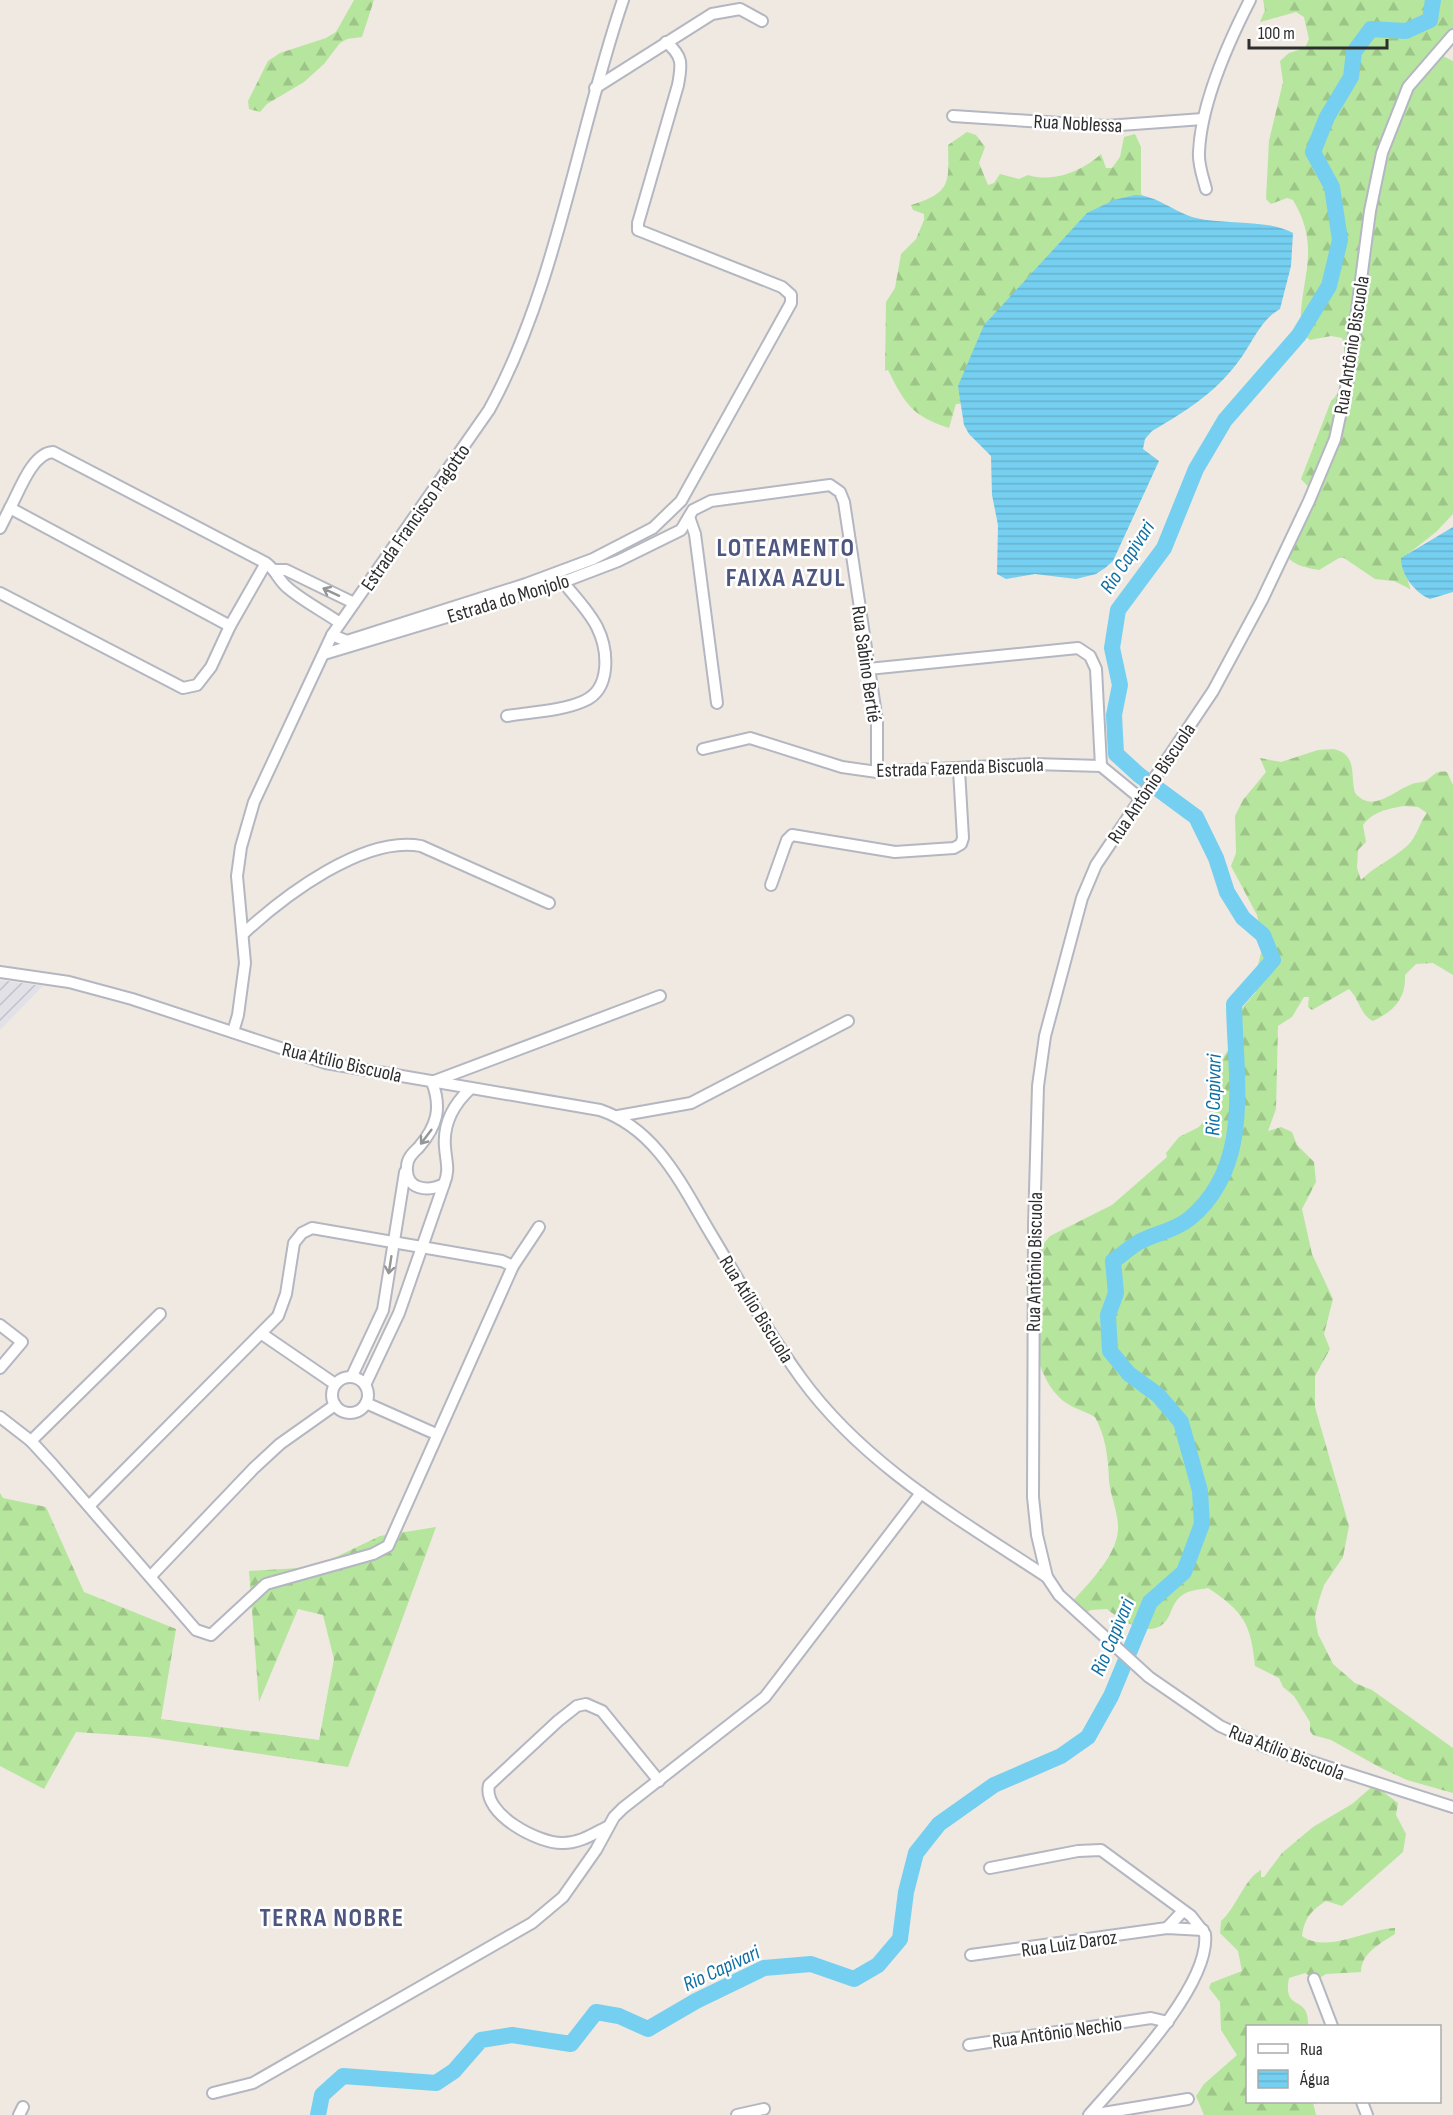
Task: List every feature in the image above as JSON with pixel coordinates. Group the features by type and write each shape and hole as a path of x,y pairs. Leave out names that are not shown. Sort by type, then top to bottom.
{"street":[{"name":"Estrada Francisco Pagotto","path":"233,1032 238,1015 244,963 244,933 237,876 244,836 254,802 332,634 489,410 502,387 539,288 595,88 623,0"},
{"path":"1206,189 1199,153 1203,119 1237,27 1251,0"},
{"path":"595,88 701,20 723,10 740,9 762,21"},
{"name":"Rua Antônio Biscuola","path":"1047,1577 1037,1535 1033,1497 1034,1226 1038,1086 1045,1036 1082,898 1096,865 1213,691 1262,600 1335,439 1348,379 1370,211 1382,153 1408,87 1453,35"},
{"path":"332,634 347,641 526,584 593,559 653,528 681,501 741,399 791,303 791,295 782,287 638,230 682,63 678,52 666,42"},
{"name":"Rua Noblessa","path":"953,116 1106,126 1203,119"},
{"path":"0,528 38,459 53,452 266,563 275,570 281,582 289,590 340,623"},
{"name":"Estrada do Monjolo","path":"324,654 563,582 618,561 685,524 693,510 711,501 824,484 836,488"},
{"name":"Rua Sabino Bertié","path":"836,488 843,502 877,722 877,772"},
{"path":"10,508 230,626"},
{"path":"685,524 695,534 694,541 717,703"},
{"path":"0,593 183,688 197,685 211,667 230,626 266,563"},
{"path":"275,570 286,570 354,603"},
{"path":"507,716 576,704 587,700 602,683 606,670 601,638 596,625 563,582"},
{"path":"868,669 1077,648 1090,656 1096,669 1101,766 1142,795"},
{"name":"Estrada Fazenda Biscuola","path":"703,749 750,738 842,767 877,772 959,770 1033,764 1101,766"},
{"path":"771,885 787,840 796,836 895,852 954,848 961,844 964,832 959,770"},
{"path":"244,933 270,909 297,889 358,855 382,846 406,843 421,846 549,903"},
{"name":"Rua Atílio Biscuola","path":"0,972 90,988 326,1063 600,1110 618,1116 637,1128 652,1143 677,1178 802,1380 869,1452 921,1493 1047,1577 1059,1595 1115,1646 1196,1711 1244,1739 1453,1807"},
{"path":"352,1376 382,1310 406,1166 410,1157 433,1127 438,1110 432,1082 660,996"},
{"path":"618,1116 691,1103 848,1021"},
{"path":"365,1386 399,1313 448,1174 445,1132 456,1103 470,1089"},
{"path":"406,1166 408,1178 415,1186 433,1189 444,1184"},
{"path":"0,1417 31,1442 90,1505 196,1630 211,1635 266,1584 373,1554 388,1546 436,1434 513,1266 539,1227"},
{"path":"90,1505 278,1316 286,1294 294,1243 302,1233 312,1228 421,1249 502,1261 513,1266"},
{"path":"31,1442 160,1314"},
{"path":"0,1325 22,1342 0,1368"},
{"path":"262,1334 335,1383"},
{"path":"352,1376 365,1386 368,1394 362,1408 351,1413 334,1405 331,1394 335,1383 342,1378 352,1376"},
{"path":"366,1403 436,1434"},
{"path":"151,1576 254,1468 280,1444 334,1405"},
{"path":"213,2093 253,2083 532,1923 563,1897 596,1850 608,1827 623,1808 765,1697 921,1493"},
{"path":"608,1827 574,1842 561,1844 543,1839 508,1822 492,1804 487,1791 489,1785 558,1721 577,1706 586,1704 602,1711 659,1781"},
{"path":"990,1868 1078,1851 1101,1850 1183,1911 1203,1930 1206,1943 1204,1951 1176,2013 1090,2115"},
{"path":"1167,1928 1183,1911"},
{"name":"Rua Luiz Daroz","path":"970,1955 1167,1928 1203,1930"},
{"path":"1314,1979 1332,2025"},
{"name":"Rua Antônio Nechio","path":"969,2044 1151,2018 1168,2022"},
{"name":"Rua Antônio Nechio","path":"1145,2020 1154,2039"},
{"path":"1090,2115 1188,2099"},
{"path":"737,2115 764,2109"}],"shaded area":[{"path":"0,980 43,986 0,1030"}],"green space":[{"path":"354,0 374,0 362,37 347,39 340,43 324,64 304,82 267,104 260,112 249,109 248,101 268,61 280,53 326,38 336,32"},
{"path":"1263,0 1453,0 1453,41 1439,54 1453,61 1453,514 1436,532 1408,554 1407,576 1410,589 1394,581 1375,579 1344,558 1339,558 1319,570 1295,563 1286,554 1313,492 1301,479 1331,401 1339,389 1344,371 1345,353 1342,338 1331,336 1310,340 1301,333 1302,298 1308,251 1307,236 1293,200 1287,198 1271,204 1266,199 1269,141 1283,82 1280,61 1289,53 1305,48 1309,39 1304,17 1296,12 1260,22 1265,10"},
{"path":"967,132 976,135 985,147 979,163 988,185 994,183 1000,174 1019,179 1028,175 1047,177 1067,174 1086,166 1101,154 1106,168 1112,168 1120,157 1124,137 1135,134 1141,147 1141,194 1157,208 969,403 956,404 949,428 926,419 911,407 888,370 885,371 886,302 895,288 901,254 916,239 924,220 924,214 913,210 911,205 924,201 941,191 947,178 948,145"},
{"path":"1334,749 1347,756 1352,766 1355,793 1369,801 1383,799 1412,784 1426,781 1440,772 1447,772 1453,785 1453,975 1433,963 1416,964 1405,975 1403,991 1397,1003 1387,1013 1373,1021 1365,1015 1349,989 1312,1010 1308,1007 1309,997 1304,997 1292,1017 1278,1026 1276,1109 1268,1131 1281,1127 1292,1132 1297,1145 1314,1162 1316,1182 1302,1209 1312,1254 1333,1299 1324,1334 1330,1349 1315,1376 1315,1407 1349,1526 1343,1557 1324,1585 1319,1600 1315,1617 1318,1634 1333,1664 1355,1683 1372,1690 1453,1748 1453,1793 1407,1780 1331,1740 1313,1735 1310,1731 1310,1722 1294,1696 1283,1687 1279,1678 1255,1666 1248,1629 1238,1612 1208,1588 1191,1591 1180,1597 1166,1621 1156,1628 1134,1626 1107,1609 1091,1610 1076,1617 1072,1602 1095,1577 1109,1557 1117,1536 1118,1525 1106,1448 1099,1425 1095,1417 1071,1406 1050,1386 1037,1356 1030,1321 1026,1273 1036,1262 1041,1247 1050,1236 1112,1205 1167,1157 1166,1153 1179,1137 1199,1127 1208,1116 1213,1101 1209,1087 1214,1072 1235,1039 1236,1019 1256,992 1255,977 1263,945 1257,915 1231,866 1236,853 1235,816 1243,800 1266,772 1260,758 1281,762 1318,750","holes":["1404,806 1418,807 1427,813 1410,842 1402,851 1361,880 1357,868 1358,850 1366,842 1363,825 1376,814 1386,810"]},
{"path":"0,1493 3,1498 46,1507 84,1592 176,1629 161,1719 319,1740 334,1659 323,1615 298,1609 259,1702 249,1571 315,1567 380,1536 436,1527 348,1767 147,1737 76,1732 44,1789 0,1766"},
{"path":"1374,1785 1398,1803 1396,1815 1406,1834 1403,1852 1342,1906 1326,1901 1316,1908 1307,1919 1302,1936 1312,1941 1335,1942 1384,1929 1395,1928 1395,1934 1368,1954 1364,1959 1361,1972 1326,1974 1316,1980 1305,1973 1289,1978 1289,1996 1305,2010 1308,2025 1246,2025 1246,2103 1313,2103 1316,2115 1204,2115 1196,2096 1204,2084 1237,2055 1221,2030 1220,2002 1209,1988 1211,1983 1242,1971 1238,1951 1220,1933 1221,1921 1255,1874 1261,1870 1261,1877 1264,1877 1282,1853 1313,1827 1352,1804"}],"water":[{"path":"1135,195 1151,198 1196,218 1259,224 1293,233 1291,266 1280,309 1261,326 1238,362 1220,383 1188,409 1152,431 1145,439 1143,449 1159,461 1113,561 1096,574 1076,579 1035,574 1006,579 997,574 998,525 992,495 991,456 969,434 964,425 958,386 984,325 1087,213 1114,200"},
{"path":"1453,527 1453,592 1430,599 1410,583 1403,571 1401,558"}],"waterway":[{"name":"Rio Capivari","path":"318,2115 322,2095 343,2076 436,2083 454,2071 481,2040 512,2035 571,2044 596,2012 619,2016 648,2029 696,2001 764,1968 811,1964 854,1979 878,1965 900,1939 906,1892 916,1853 939,1824 994,1785 1061,1756 1088,1737 1111,1696 1150,1602 1184,1572 1202,1524 1200,1491 1181,1422 1158,1395 1129,1374 1110,1351 1108,1315 1116,1293 1113,1261 1139,1242 1189,1219 1210,1198 1224,1173 1232,1147 1236,1119 1234,1004 1273,960 1263,935 1243,918 1227,892 1216,858 1196,817 1139,775 1116,754 1114,715 1120,685 1112,648 1118,610 1164,548 1196,469 1225,420 1299,335 1329,286 1340,240 1332,187 1313,152 1327,117 1351,77 1354,52 1371,29 1406,31 1430,20 1433,0"}],"district":[{"name":"LOTEAMENTO FAIXA AZUL","path":"786,562"},
{"name":"TERRA NOBRE","path":"332,1917"}]}
